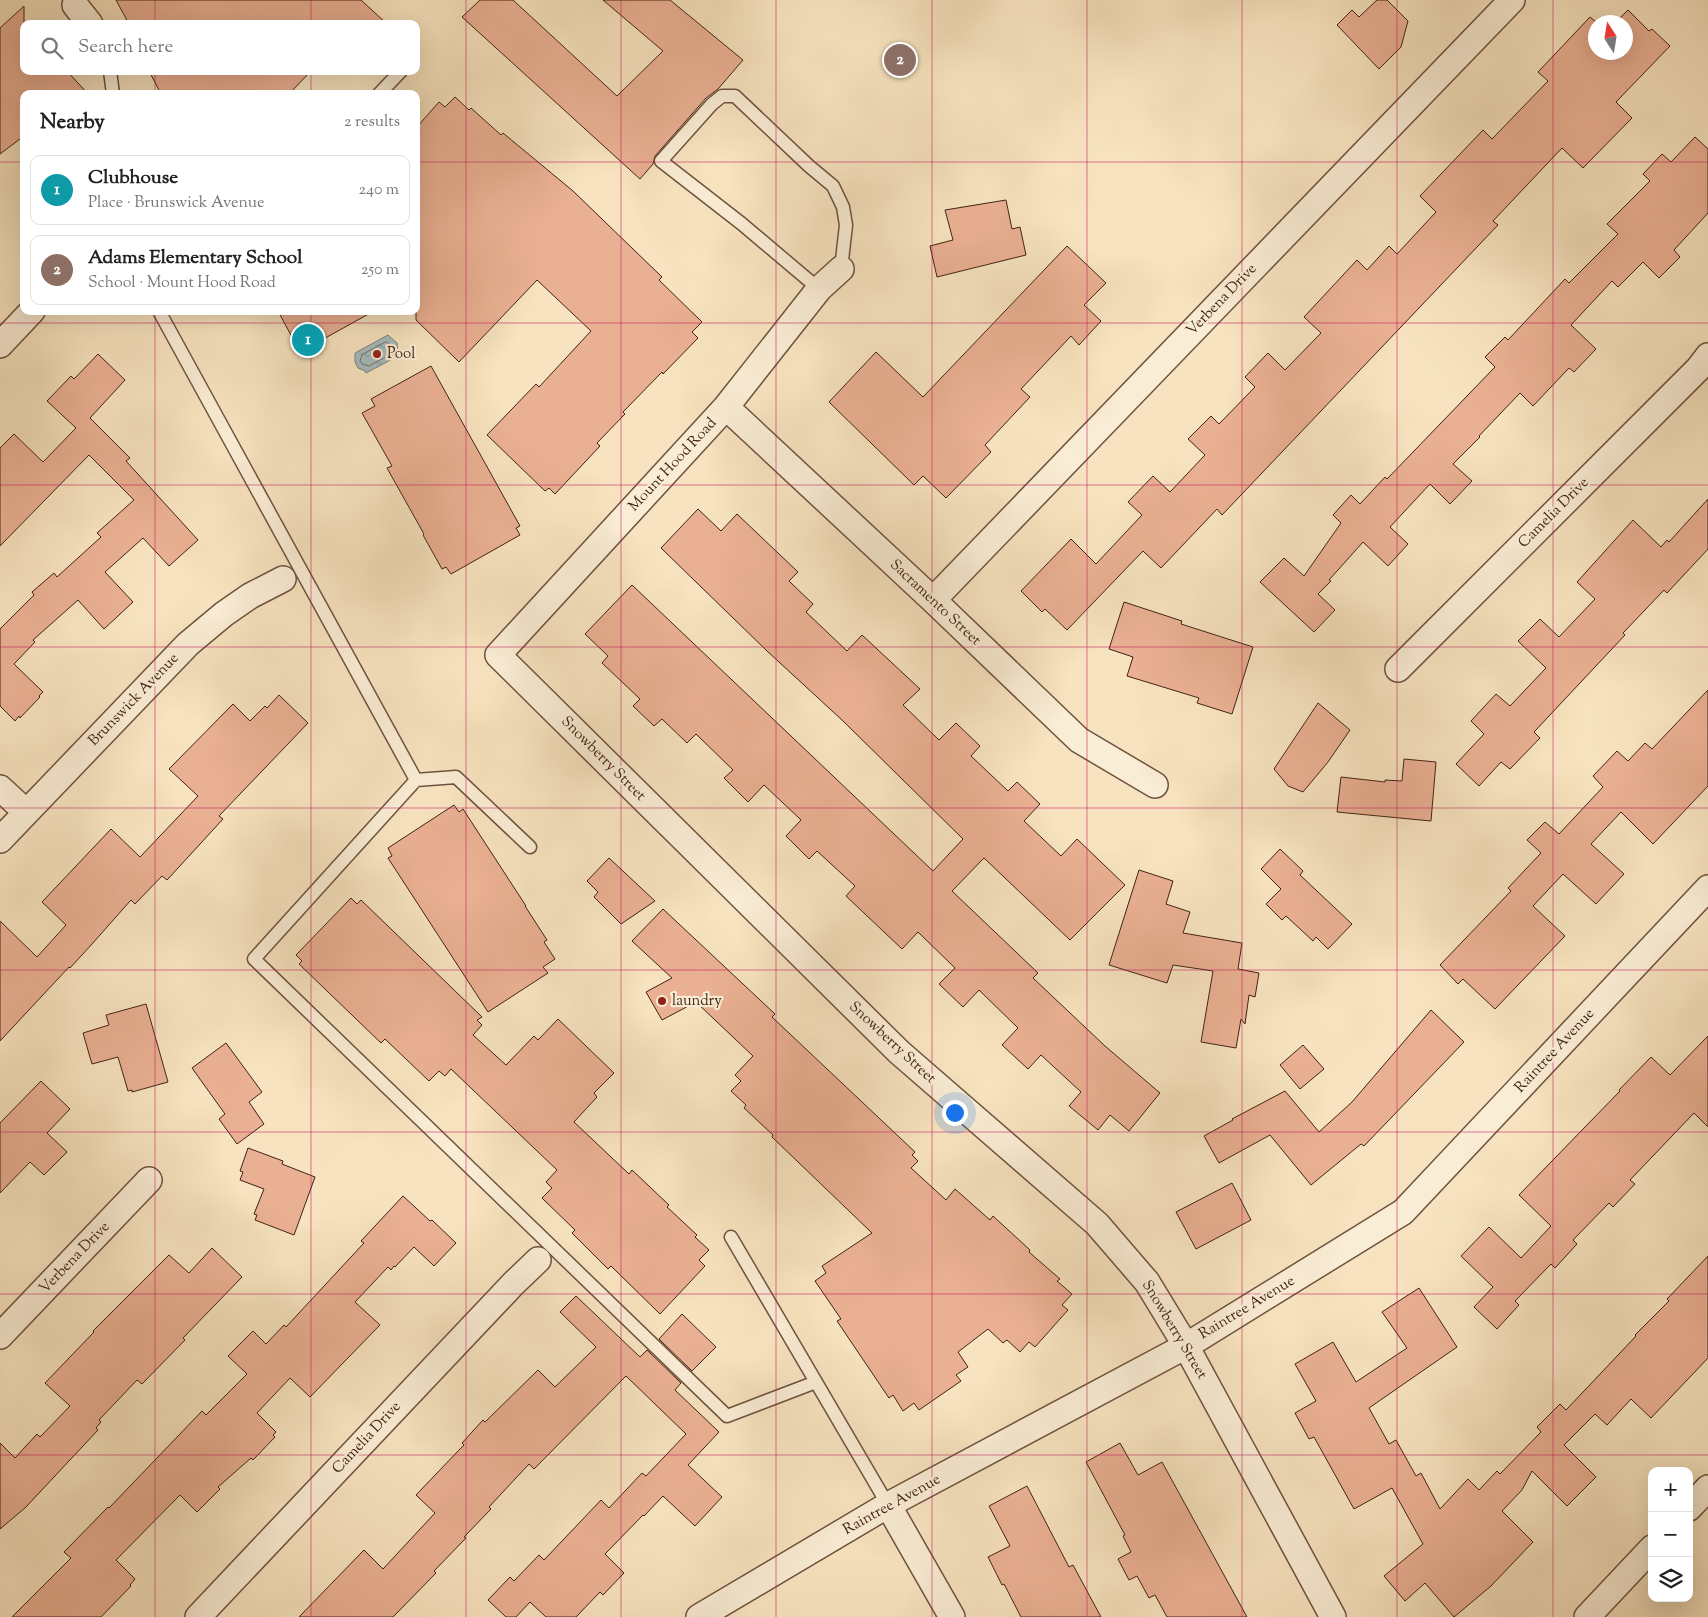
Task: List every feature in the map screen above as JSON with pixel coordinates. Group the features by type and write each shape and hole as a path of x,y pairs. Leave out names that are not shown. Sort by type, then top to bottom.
{"street":[{"name":"Verbena Drive","path":"933,600 1512,0"},
{"name":"Mount Hood Road","path":"498,655 726,407 819,290 841,269"},
{"path":"0,345 28,315"},
{"name":"Camelia Drive","path":"1398,669 1698,369 1708,356"},
{"name":"Sacramento Street","path":"726,407 933,600 1079,740 1155,785"},
{"name":"Brunswick Avenue","path":"0,840 188,644 224,614 250,596 292,574"},
{"name":"Snowberry Street","path":"498,655 899,1052 1097,1224 1147,1282 1186,1346 1332,1617"},
{"path":"0,788 26,812"},
{"name":"Raintree Avenue","path":"699,1617 888,1505 1186,1346 1403,1212 1708,888"},
{"name":"Verbena Drive","path":"0,1336 149,1180"},
{"name":"Camelia Drive","path":"198,1617 506,1291 545,1253"},
{"path":"1693,1504 1708,1488"},
{"path":"888,1505 952,1617"},
{"path":"1587,1617 1648,1552"}],"lane":[{"path":"110,75 112,90"},
{"path":"383,90 397,75"},
{"path":"819,290 742,224 661,162 712,104 722,96 735,96 809,166 833,186 843,207 846,225 841,269"},
{"path":"161,315 292,574 416,780"},
{"path":"530,847 456,777 416,780 254,958 545,1253 727,1416 816,1382"},
{"path":"731,1237 888,1505"}],"water":[{"name":"Pool","path":"388,335 397,343 398,356 366,373 358,368 355,362 355,353"}],"building":[{"path":"116,0 361,0 383,20 127,20"},
{"path":"480,0 513,0 617,96 663,51 603,0 670,0 743,60 718,89 706,98 655,156 653,164 640,179 462,17"},
{"path":"1377,0 1387,0 1408,21 1401,47 1379,69 1337,25 1352,10 1359,17"},
{"path":"24,6 24,20 20,20 20,75 71,75 84,90 20,90 20,139 0,154 0,28"},
{"path":"1628,10 1633,15 1623,15"},
{"path":"1633,15 1649,31 1652,29 1670,46 1616,102 1632,118 1583,168 1562,148 1493,221 1498,225 1222,515 1217,509 1161,568 1143,551 1067,630 1045,609 1042,612 1021,591 1071,539 1096,564 1142,515 1128,502 1153,476 1170,492 1205,455 1188,439 1211,416 1219,424 1255,387 1245,377 1268,353 1285,370 1321,333 1304,317 1357,260 1367,270 1389,246 1397,254 1436,212 1420,196 1483,130 1492,139 1548,81 1538,72 1588,19 1588,60 1633,60"},
{"path":"151,75 307,75 293,90 159,90"},
{"path":"455,97 469,110 471,108 501,135 503,133 573,191 662,277 659,280 702,322 692,332 698,338 623,412 625,414 597,443 600,446 555,494 549,488 545,491 487,435 536,384 539,387 591,331 537,280 459,362 416,320 416,315 420,315 420,123 439,102 445,107"},
{"path":"1695,137 1708,149 1708,213 1674,250 1680,257 1659,278 1643,262 1618,287 1612,281 1571,325 1596,349 1574,372 1569,368 1533,406 1520,393 1479,436 1453,464 1472,481 1450,504 1430,484 1390,527 1408,544 1388,566 1363,542 1318,594 1335,610 1314,632 1260,582 1284,558 1304,576 1341,523 1333,515 1351,495 1360,504 1385,477 1387,479 1495,367 1485,357 1505,337 1508,340 1565,279 1569,283 1618,234 1607,224 1650,181 1643,174 1662,154 1671,162"},
{"path":"1006,200 1012,229 1020,227 1026,255 937,277 930,246 953,240 945,210"},
{"path":"1067,246 1106,283 1084,305 1101,321 1079,345 1071,336 1021,389 1030,397 985,445 991,452 946,498 923,476 914,485 829,402 876,352 923,397"},
{"path":"280,315 367,315 300,352"},
{"path":"98,354 125,380 90,418 130,458 126,461 198,540 169,566 143,538 105,572 133,602 104,629 78,600 33,640 35,642 14,664 43,692 20,718 19,716 15,721 0,706 0,629 34,595 32,592 54,573 57,577 101,537 97,533 134,500 89,455 0,546 0,448 14,434 43,462 76,428 47,401 71,376 74,379"},
{"path":"431,366 520,526 516,528 520,535 451,574 446,567 442,569 423,535 387,468 392,466 362,413 375,406 371,399"},
{"path":"1708,499 1708,549 1667,593 1664,590 1623,633 1625,635 1534,732 1540,738 1510,769 1501,762 1479,786 1456,764 1484,734 1471,721 1496,694 1510,706 1546,668 1518,641 1540,619 1559,637 1595,599 1577,582 1633,520 1661,547 1667,540 1669,542"},
{"path":"698,509 721,531 737,514 798,572 789,581 813,604 806,612 847,651 862,635 920,689 903,705 939,740 956,723 980,746 971,756 1008,791 1017,782 1040,804 1024,821 1061,856 1077,839 1125,885 1070,940 984,858 952,891 1038,973 1033,978 1105,1046 1160,1093 1129,1131 1110,1115 1098,1130 1069,1106 1081,1092 1041,1055 1028,1069 1002,1045 1018,1028 979,990 963,1007 939,984 955,968 918,932 902,949 846,896 855,886 817,851 809,859 786,836 801,820 764,785 748,802 724,778 733,770 696,734 687,743 662,719 654,726 633,706 640,699 602,663 608,656 585,634 632,585 933,871 963,839 842,720 767,651 661,548"},
{"path":"1124,602 1182,621 1181,624 1253,647 1232,714 1197,703 1199,698 1127,676 1133,657 1109,649"},
{"path":"1708,690 1708,786 1653,844 1621,812 1591,844 1624,874 1596,904 1563,874 1533,906 1565,936 1495,1009 1463,979 1458,984 1440,965 1511,891 1508,888 1541,853 1527,840 1545,822 1559,834 1603,787 1593,776 1617,751 1628,761 1645,743 1652,749"},
{"path":"279,695 308,723 219,816 223,819 167,880 162,876 135,904 131,900 70,968 0,1041 0,921 37,957 66,925 42,902 111,829 140,857 198,796 169,769 233,704 250,721 265,706 267,708"},
{"path":"1318,703 1350,730 1328,762 1303,792 1288,786 1274,769"},
{"path":"1404,759 1436,762 1431,821 1337,812 1341,777 1385,782 1385,780 1402,781"},
{"path":"454,805 459,812 463,809 547,940 544,942 555,959 543,967 548,973 488,1012 388,858 392,856 388,848"},
{"path":"1280,849 1303,871 1300,875 1352,924 1328,949 1316,937 1313,941 1286,916 1282,920 1266,904 1281,889 1261,869"},
{"path":"609,858 655,901 621,924 594,897 598,892 587,881"},
{"path":"1139,870 1173,881 1166,904 1190,912 1183,933 1242,943 1238,969 1259,973 1255,997 1249,995 1245,1024 1241,1019 1236,1048 1201,1042 1213,971 1173,965 1167,983 1109,965"},
{"path":"351,898 357,904 361,900 482,1017 477,1020 482,1025 473,1035 506,1065 534,1036 538,1040 558,1019 614,1073 594,1093 597,1097 574,1122 629,1174 632,1170 669,1205 667,1207 697,1235 695,1237 709,1250 699,1260 705,1266 660,1314 611,1266 608,1269 572,1233 575,1230 542,1198 552,1188 546,1182 557,1170 451,1069 445,1076 439,1071 429,1081 385,1039 381,1043 299,964 302,961 296,955"},
{"path":"663,909 775,1014 772,1017 915,1152 912,1155 918,1161 911,1168 946,1200 955,1189 990,1220 993,1216 1030,1250 1029,1252 1060,1279 1057,1281 1072,1294 1062,1305 1068,1310 1035,1347 1029,1342 1020,1352 1007,1340 1003,1343 988,1329 958,1352 968,1367 956,1375 961,1381 919,1410 914,1403 903,1411 893,1395 889,1398 837,1321 841,1319 815,1281 826,1273 822,1266 872,1233 772,1137 773,1135 744,1108 746,1105 731,1091 741,1081 735,1075 753,1056 696,1002 662,1020 646,992 672,978 632,941"},
{"path":"146,1004 168,1082 132,1092 132,1090 128,1091 118,1057 92,1064 83,1033 109,1025 106,1015"},
{"path":"1431,1010 1464,1042 1364,1146 1361,1144 1311,1185 1270,1135 1219,1163 1204,1136 1285,1091 1319,1132 1352,1102"},
{"path":"1708,1036 1708,1127 1694,1113 1630,1180 1635,1184 1613,1207 1609,1203 1573,1240 1577,1244 1555,1268 1551,1264 1515,1301 1519,1305 1497,1329 1474,1307 1493,1287 1461,1256 1489,1227 1521,1258 1551,1226 1519,1195 1651,1057 1670,1075"},
{"path":"226,1043 262,1092 249,1102 264,1124 237,1144 219,1119 225,1114 192,1068"},
{"path":"1303,1045 1324,1069 1300,1089 1280,1065"},
{"path":"41,1081 70,1109 47,1133 67,1152 44,1175 30,1162 0,1193 0,1123"},
{"path":"248,1148 283,1161 282,1164 315,1177 294,1235 255,1220 257,1215 254,1214 264,1189 240,1180 243,1172 240,1171"},
{"path":"1232,1183 1251,1220 1196,1249 1176,1212"},
{"path":"403,1196 456,1243 434,1266 414,1247 395,1267 391,1270 388,1267 355,1302 380,1325 310,1397 290,1378 257,1413 276,1432 273,1435 275,1437 253,1460 251,1458 218,1487 220,1489 197,1512 180,1495 116,1560 135,1579 131,1586 101,1617 12,1617 71,1558 64,1552 202,1411 206,1415 247,1374 228,1356 253,1331 266,1344 284,1325 286,1327 364,1243 361,1241"},
{"path":"212,1248 242,1277 142,1384 137,1380 99,1420 101,1422 96,1428 98,1430 25,1508 0,1529 0,1443 15,1458 37,1434 40,1437 70,1406 45,1383 93,1331 169,1255 189,1273"},
{"path":"1708,1256 1708,1358 1651,1418 1631,1399 1607,1425 1595,1414 1564,1445 1596,1477 1567,1506 1532,1471 1522,1490 1502,1511 1533,1542 1491,1586 1454,1617 1425,1583 1405,1601 1384,1576 1423,1544 1392,1488 1354,1509 1314,1437 1309,1439 1295,1413 1316,1401 1295,1364 1333,1342 1356,1382 1407,1348 1382,1312 1419,1288 1457,1347 1369,1408 1389,1444 1396,1440 1416,1476 1421,1473 1440,1509 1468,1479 1479,1490 1497,1471 1500,1474 1541,1432 1537,1427 1560,1404 1566,1410 1669,1301 1667,1299"},
{"path":"576,1296 640,1357 647,1350 681,1383 675,1390 719,1432 688,1465 722,1497 695,1526 663,1496 605,1554 624,1573 603,1595 600,1592 576,1617 546,1617 530,1602 516,1617 506,1617 488,1600 510,1577 514,1581 539,1555 544,1560 601,1500 609,1508 642,1473 646,1476 686,1434 626,1376 534,1469 529,1464 489,1507 491,1509 464,1537 466,1538 434,1571 436,1573 393,1617 299,1617 364,1550 383,1569 435,1513 416,1495 464,1445 462,1443 483,1420 485,1422 538,1370 555,1387 596,1347 560,1312"},
{"path":"682,1314 716,1347 692,1371 659,1339"},
{"path":"1120,1443 1138,1475 1162,1462 1247,1617 1167,1617 1155,1595 1149,1598 1137,1576 1129,1580 1118,1559 1131,1552 1123,1536 1125,1535 1086,1462"},
{"path":"1027,1486 1069,1567 1073,1565 1101,1617 1021,1617 1004,1584 1002,1585 988,1557 1010,1546 989,1506"}],"place":[{"name":"Adams Elementary School","path":"900,60"},
{"name":"Clubhouse","path":"308,340"},
{"name":"Pool","path":"377,354"},
{"name":"laundry","path":"662,1001"}]}
